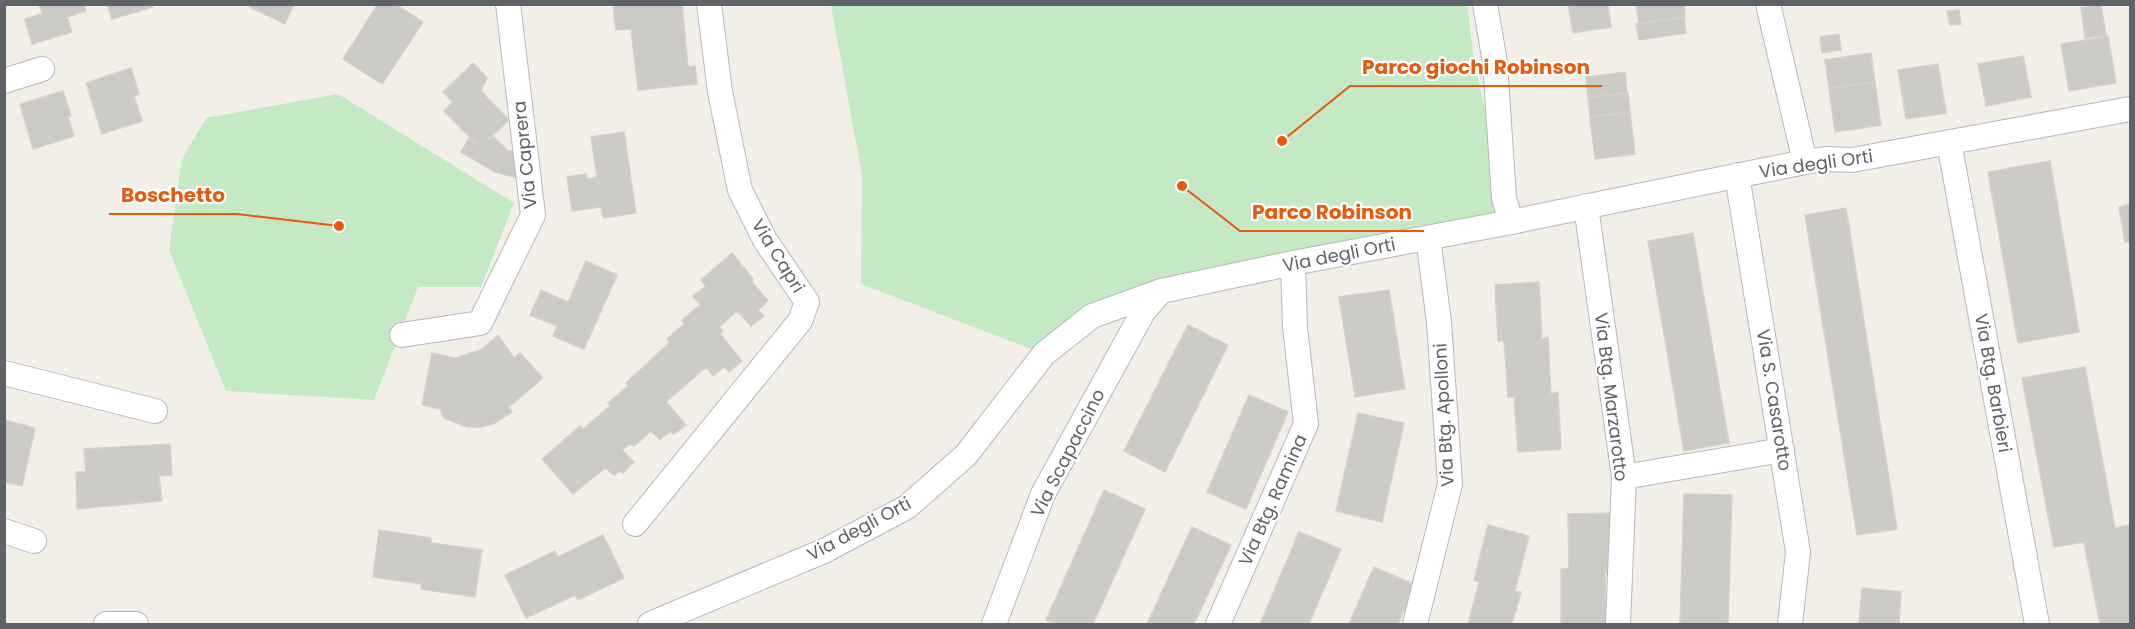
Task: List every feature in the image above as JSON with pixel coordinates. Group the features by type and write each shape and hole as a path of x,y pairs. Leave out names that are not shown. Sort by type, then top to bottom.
{"street":[{"name":"Via Caprera","path":"402,335 480,324 533,215 508,4"},
{"name":"Via Capri","path":"634,524 800,321 807,302 765,240 741,190 720,92 709,4"},
{"path":"1485,4 1495,63 1504,198 1511,222"},
{"path":"1768,4 1805,162"},
{"path":"4,81 42,69"},
{"name":"Via degli Orti","path":"650,624 824,551 907,507 966,455 1044,354 1092,316 1161,291 1805,162 1825,159 1852,160 2130,109"},
{"name":"Via Btg. Barbieri","path":"1949,142 2037,624"},
{"name":"Via S. Casarotto","path":"1737,175 1798,552 1790,624"},
{"name":"Via Btg. Marzarotto","path":"1586,206 1624,477 1618,624"},
{"name":"Via Btg. Apolloni","path":"1415,624 1450,484 1439,322 1428,238"},
{"name":"Via Btg. Ramina","path":"1218,624 1306,424 1295,327 1293,263"},
{"name":"Via Scapaccino","path":"994,624 1043,494 1143,312 1161,291"},
{"path":"4,373 155,411"},
{"path":"1624,477 1782,450"},
{"path":"4,531 34,541"},
{"path":"106,624 136,624"}],"green space":[{"path":"831,5 1467,5 1475,66 1508,210 1161,291 1044,354 861,284 862,175"},
{"path":"338,94 514,203 481,287 418,287 374,400 226,391 169,250 182,159 206,118"}],"building":[{"path":"39,4 84,4 86,11 67,17 72,32 32,44 25,19 42,14"},
{"path":"107,4 153,4 153,7 112,19"},
{"path":"251,4 294,4 285,24 250,7"},
{"path":"378,4 395,4 423,22 382,84 343,59"},
{"path":"613,4 682,4 688,67 695,66 697,84 638,90 631,29 616,30"},
{"path":"1568,4 1608,4 1611,27 1573,33"},
{"path":"1636,4 1684,4 1685,17 1639,24"},
{"path":"2101,5 2106,35 2085,38 2081,8"},
{"path":"1959,10 1961,24 1950,25 1947,11"},
{"path":"1684,17 1686,33 1639,40 1636,24"},
{"path":"1839,34 1841,50 1822,53 1820,37"},
{"path":"2108,36 2116,83 2069,91 2061,44"},
{"path":"1871,53 1875,82 1829,88 1825,60"},
{"path":"2023,56 2031,97 1986,106 1978,64"},
{"path":"473,63 487,78 481,91 509,120 480,148 444,111 453,102 443,92"},
{"path":"1938,64 1946,113 1906,119 1898,70"},
{"path":"131,68 139,94 134,96 142,121 102,134 86,83"},
{"path":"1625,72 1627,93 1588,98 1586,77"},
{"path":"1875,82 1881,125 1835,132 1829,88"},
{"path":"63,91 71,116 68,117 74,136 33,149 20,104"},
{"path":"1628,93 1630,112 1590,117 1588,98"},
{"path":"1630,112 1635,154 1595,159 1590,117"},
{"path":"624,132 636,213 603,218 601,207 572,211 567,177 586,174 587,179 597,177 591,137"},
{"path":"493,136 508,151 519,150 521,179 495,172 461,152 469,138 480,148"},
{"path":"2050,161 2079,332 2018,343 1988,172"},
{"path":"2130,204 2130,241 2125,242 2119,207"},
{"path":"1846,208 1897,529 1857,535 1805,215"},
{"path":"1693,233 1729,443 1684,451 1648,241"},
{"path":"732,253 768,301 758,310 764,316 751,326 737,311 719,327 723,331 720,334 742,361 729,372 724,367 713,376 706,367 666,402 686,425 660,439 651,431 634,446 630,444 622,450 634,462 623,473 620,471 614,475 605,468 573,494 542,459 580,426 583,429 610,406 608,403 628,386 626,383 669,343 667,339 684,324 682,320 700,305 693,296 706,286 701,280"},
{"path":"586,261 617,275 584,349 553,336 557,326 530,315 541,290 568,302"},
{"path":"1539,282 1542,339 1548,337 1551,394 1558,392 1561,449 1518,452 1514,397 1508,397 1504,341 1498,341 1495,285"},
{"path":"1389,290 1405,389 1355,397 1339,297"},
{"path":"1188,325 1228,345 1165,472 1124,451"},
{"path":"498,335 514,358 520,353 543,378 509,407 512,412 495,423 482,427 467,427 444,418 440,409 422,405 432,353 455,358 481,350"},
{"path":"2085,367 2115,528 2130,525 2130,624 2100,624 2084,542 2054,547 2022,378"},
{"path":"1249,395 1288,412 1246,509 1207,492"},
{"path":"1358,413 1404,423 1382,522 1336,511"},
{"path":"4,420 35,428 22,486 4,482"},
{"path":"170,444 172,475 159,476 162,501 77,509 76,472 86,472 84,449"},
{"path":"1104,490 1145,509 1093,624 1057,624 1046,620"},
{"path":"1684,494 1732,495 1728,624 1680,624"},
{"path":"1613,513 1613,572 1605,573 1606,624 1561,624 1561,569 1569,569 1568,514"},
{"path":"1488,525 1529,536 1515,591 1521,592 1512,624 1468,624 1479,582 1474,580"},
{"path":"1192,527 1231,545 1194,624 1147,624"},
{"path":"379,530 431,538 431,543 482,550 475,597 421,589 422,584 373,577"},
{"path":"1299,532 1341,549 1309,624 1260,624"},
{"path":"603,535 624,578 578,600 575,595 526,618 505,575 555,551 558,557"},
{"path":"1374,567 1415,585 1398,624 1349,624"},
{"path":"1862,588 1901,592 1899,624 1859,624"}],"place":[{"name":"Parco giochi Robinson","path":"1282,141"},
{"name":"Parco Robinson","path":"1182,186"},
{"name":"Boschetto","path":"339,226"}]}
